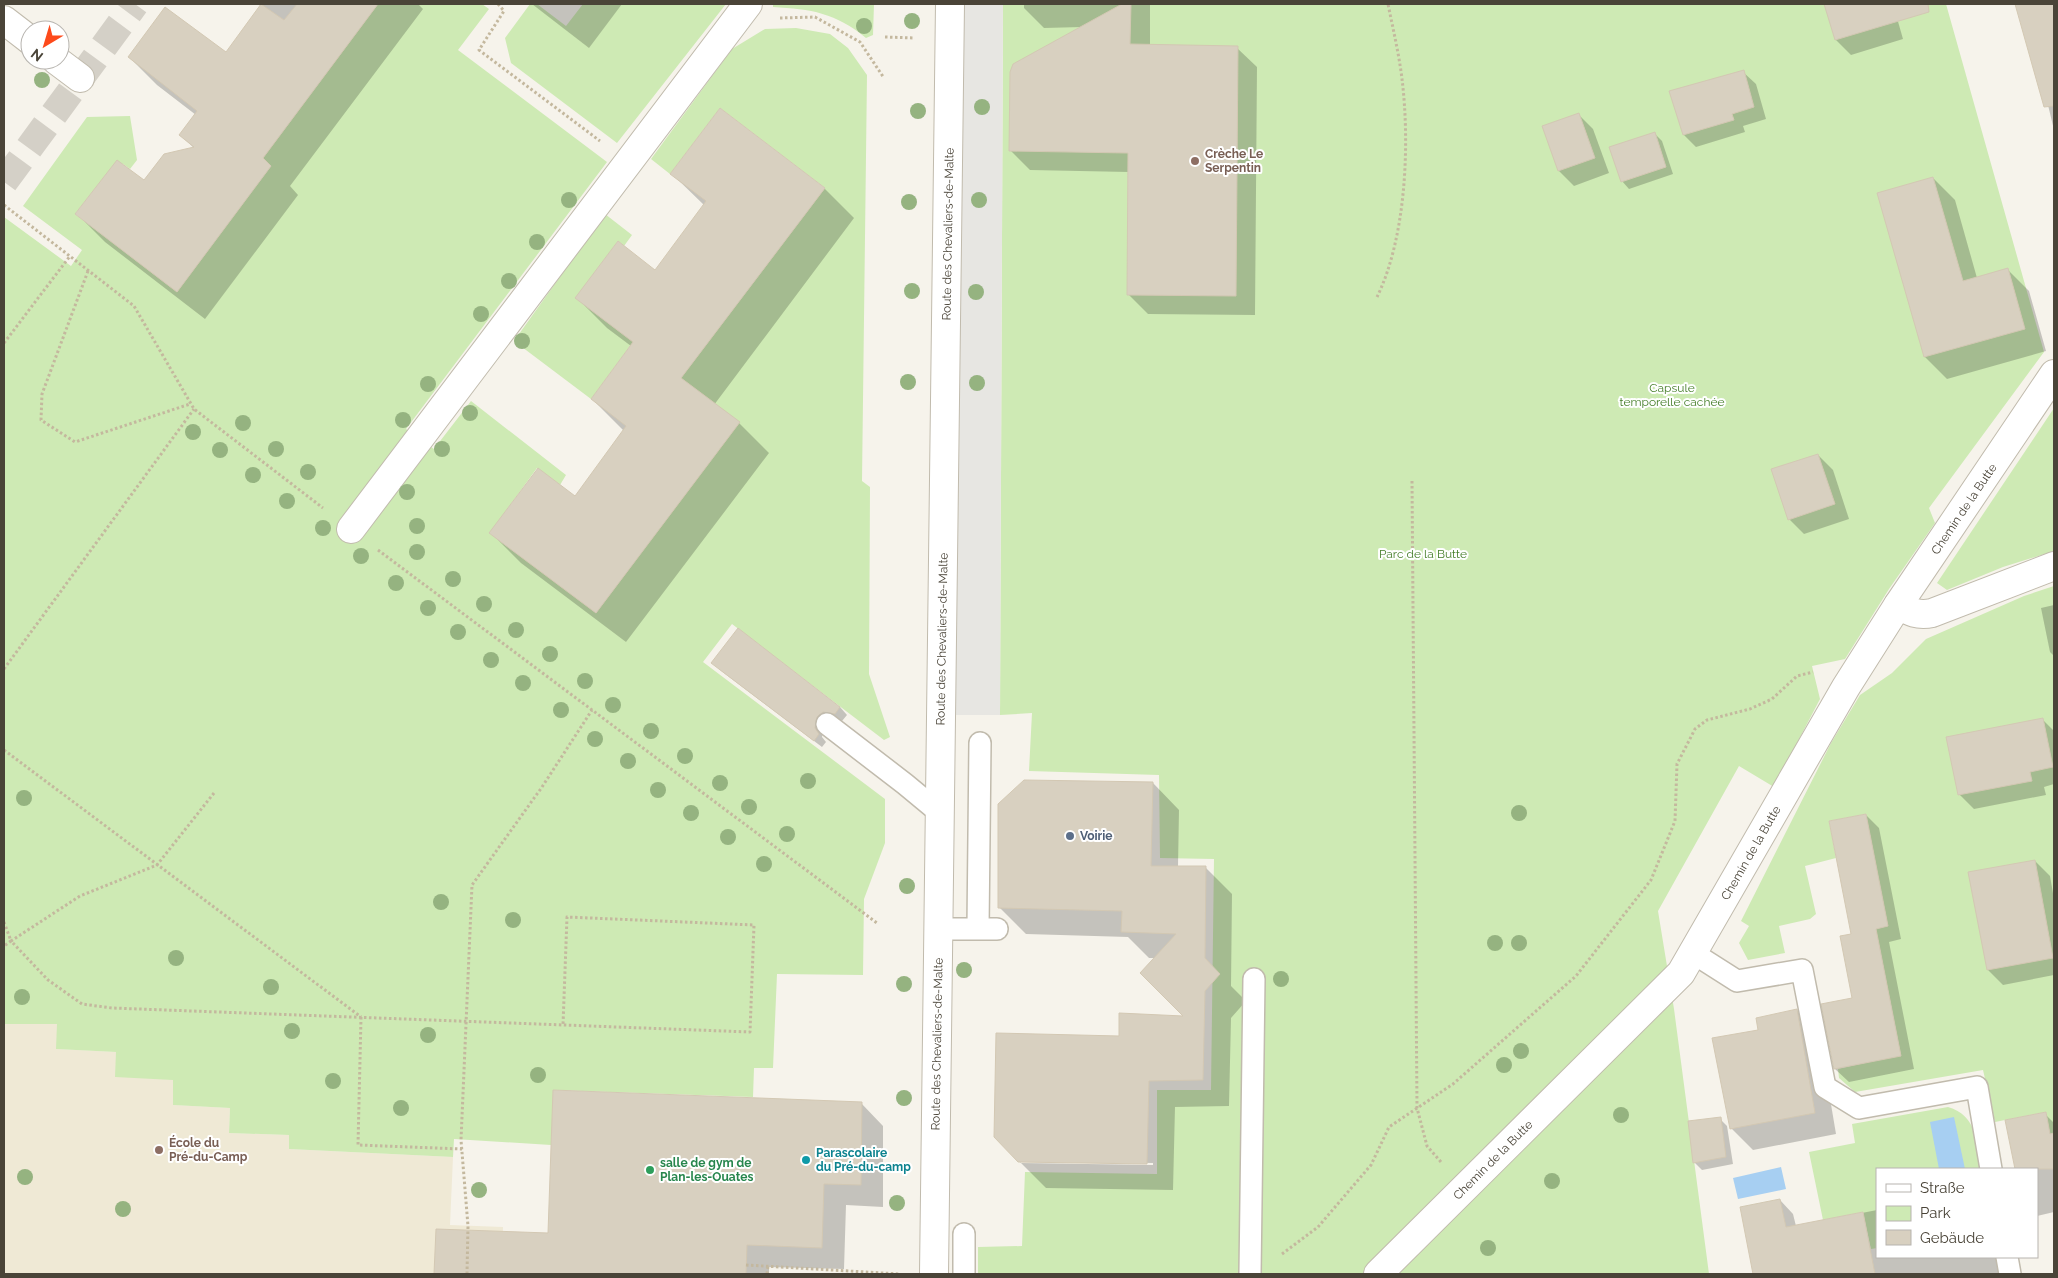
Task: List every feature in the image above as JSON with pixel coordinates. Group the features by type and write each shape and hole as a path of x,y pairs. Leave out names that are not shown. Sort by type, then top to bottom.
{"street":[{"path":"351,529 748,4"},
{"name":"Route des Chevaliers-de-Malte","path":"934,1274 950,4"},
{"path":"4,20 20,32"},
{"path":"69,70 80,78"},
{"name":"Chemin de la Butte","path":"1378,1274 1682,973 1846,687 1898,605 2054,374"},
{"path":"1898,605 1913,613 1922,615 1932,613 2054,566"}],"lane":[{"path":"827,724 940,813"},
{"path":"938,928 988,929 980,743"},
{"path":"1693,953 1737,981 1802,970 1826,1087 1859,1108 1977,1087 1991,1168"},
{"path":"1250,1274 1254,979"},
{"path":"964,1234 964,1274"},
{"path":"2007,1258 2010,1274"}],"path":[{"path":"498,4 504,11 479,50 628,162"},
{"path":"1377,297 1387,276 1402,202 1405,142 1402,79 1388,4"},
{"path":"777,18 815,17 860,42 884,78"},
{"path":"885,38 919,39"},
{"path":"4,205 134,306 194,409 877,923"},
{"path":"4,342 70,256"},
{"path":"88,270 42,394 42,420 75,442 190,404"},
{"path":"4,669 194,409"},
{"path":"1412,481 1417,1108 1427,1146 1464,1189"},
{"path":"1278,1257 1318,1227 1371,1165 1389,1127 1453,1084 1576,976 1651,880 1675,821 1677,764 1695,729 1707,720 1750,710 1772,699 1798,676 1819,670 1846,687"},
{"path":"467,1274 468,1226 462,1149 472,885 542,787 592,710"},
{"path":"4,750 361,1017"},
{"path":"4,946 80,896 157,865 214,793"},
{"path":"4,922 11,941 48,980 82,1004 112,1008 467,1022 750,1032 754,925 567,917 563,1025"},
{"path":"361,1017 358,1144 462,1149"},
{"path":"746,1265 903,1274"},
{"path":"767,1274 768,1266"}],"shaded area":[{"path":"949,4 1003,4 1000,715 948,715"},
{"name":"École du Pré-du-Camp","path":"4,1024 57,1024 57,1049 116,1052 173,1080 173,1105 230,1108 229,1133 290,1135 289,1149 453,1157 450,1225 503,1227 502,1274 4,1274"}],"green space":[{"path":"378,4 482,4 489,9 458,50 607,162 406,429 434,449 471,401 566,475 560,485 537,468 490,533 596,613 739,423 681,378 825,188 720,108 670,174 651,159 732,49 765,29 796,28 830,34 848,48 867,75 862,481 870,487 869,674 890,737 884,740 732,624 703,662 885,799 885,843 864,899 863,975 777,974 773,1068 754,1068 753,1097 554,1090 551,1145 454,1139 453,1157 289,1149 289,1135 229,1133 230,1108 173,1105 173,1080 115,1077 116,1052 56,1049 57,1024 4,1024 4,217 71,266 82,250 23,206 87,117 130,116 137,160 130,169 123,164 112,167 75,214 177,292 271,166 263,158"},
{"path":"530,4 537,4 566,26 583,4 726,4 617,143 511,63 505,38"},
{"path":"773,4 874,4 873,35 866,38 844,23 822,14 799,9 773,7"},
{"name":"Parc de la Butte","path":"1003,4 1946,4 2044,352 1929,508 1935,523 1889,589 1845,659 1812,666 1820,699 1774,787 1739,766 1658,911 1674,1009 1709,1274 978,1274 978,1247 1022,1246 1025,1172 1157,1174 1157,1090 1211,1090 1214,859 1160,858 1159,775 1029,771 1032,713 1000,715"},
{"path":"605,214 632,235 624,246 618,241 576,298 616,329 629,328 633,342 591,399 514,341"},
{"path":"2054,408 2054,551 2003,567 1947,590 1937,583"},
{"path":"2054,586 2054,1133 2050,1134 2046,1112 1995,1122 1983,1070 1855,1092 1839,1078 1838,1069 1901,1055 1876,929 1888,926 1866,814 1829,821 1836,858 1805,866 1816,914 1810,919 1779,926 1785,953 1748,960 1739,943 1749,926 1741,921 1831,743 1860,695 1892,673 1926,639 2024,596"},
{"path":"1948,1107 1965,1116 1970,1123 1977,1140 1982,1168 1876,1168 1876,1248 1871,1249 1863,1212 1823,1220 1809,1152 1855,1143 1852,1124"}],"water":[{"path":"1954,1117 1965,1168 1939,1168 1930,1122"},
{"path":"1781,1167 1786,1189 1738,1199 1733,1178"}],"building":[{"path":"261,4 284,20 297,4 378,4 263,158 271,166 177,292 75,214 117,160 144,180 164,154 194,147 179,135 197,111 128,57 165,7 226,52"},
{"path":"1122,4 1131,4 1130,44 1238,46 1236,296 1127,295 1128,153 1009,151 1010,72 1013,64"},
{"path":"1824,4 1928,4 1929,12 1835,40"},
{"path":"2015,4 2054,4 2054,106 2044,107"},
{"path":"1744,70 1754,107 1732,114 1734,120 1683,135 1669,91"},
{"path":"720,108 825,188 681,378 740,422 596,613 489,533 538,468 575,496 626,426 591,399 633,342 575,298 618,241 655,270 706,201 670,174"},
{"path":"1579,113 1595,158 1558,171 1542,126"},
{"path":"1655,132 1666,167 1621,182 1609,147"},
{"path":"1933,177 1963,281 2008,268 2025,329 1924,357 1877,193"},
{"path":"1818,454 1835,504 1788,520 1771,469"},
{"path":"738,628 840,707 835,714 823,712 817,717 815,728 819,734 814,741 711,663"},
{"path":"2043,718 2053,767 2030,772 2032,781 1958,795 1946,737"},
{"path":"1024,780 1153,782 1151,866 1206,866 1205,958 1220,974 1205,991 1203,1080 1149,1081 1147,1164 1018,1162 994,1137 996,1033 1119,1036 1119,1013 1183,1016 1140,973 1176,934 1121,932 1122,911 998,908 998,804"},
{"path":"1866,814 1888,926 1876,929 1901,1056 1834,1069 1821,1004 1852,998 1840,936 1851,934 1829,821"},
{"path":"2035,860 2053,958 1987,970 1968,872"},
{"path":"1797,1009 1815,1113 1730,1129 1712,1038 1758,1030 1756,1018"},
{"path":"553,1090 862,1102 861,1185 824,1184 822,1248 747,1245 746,1274 434,1274 436,1229 548,1233"},
{"path":"2046,1112 2050,1134 2054,1133 2054,1169 2015,1168 2005,1120"},
{"path":"1721,1117 1726,1157 1693,1163 1688,1121"},
{"path":"1780,1199 1786,1227 1863,1212 1875,1274 1753,1274 1740,1207"}],"tunnel":[{"path":"4,182 135,4"}],"place":[{"name":"Crèche Le Serpentin","path":"1195,161"},
{"name":"Voirie","path":"1070,836"},
{"name":"École du Pré-du-Camp","path":"159,1150"},
{"name":"Parascolaire du Pré-du-camp","path":"806,1160"},
{"name":"salle de gym de Plan-les-Ouates","path":"650,1170"}],"park label":[{"name":"Capsule temporelle cachée","path":"1672,395"}]}
